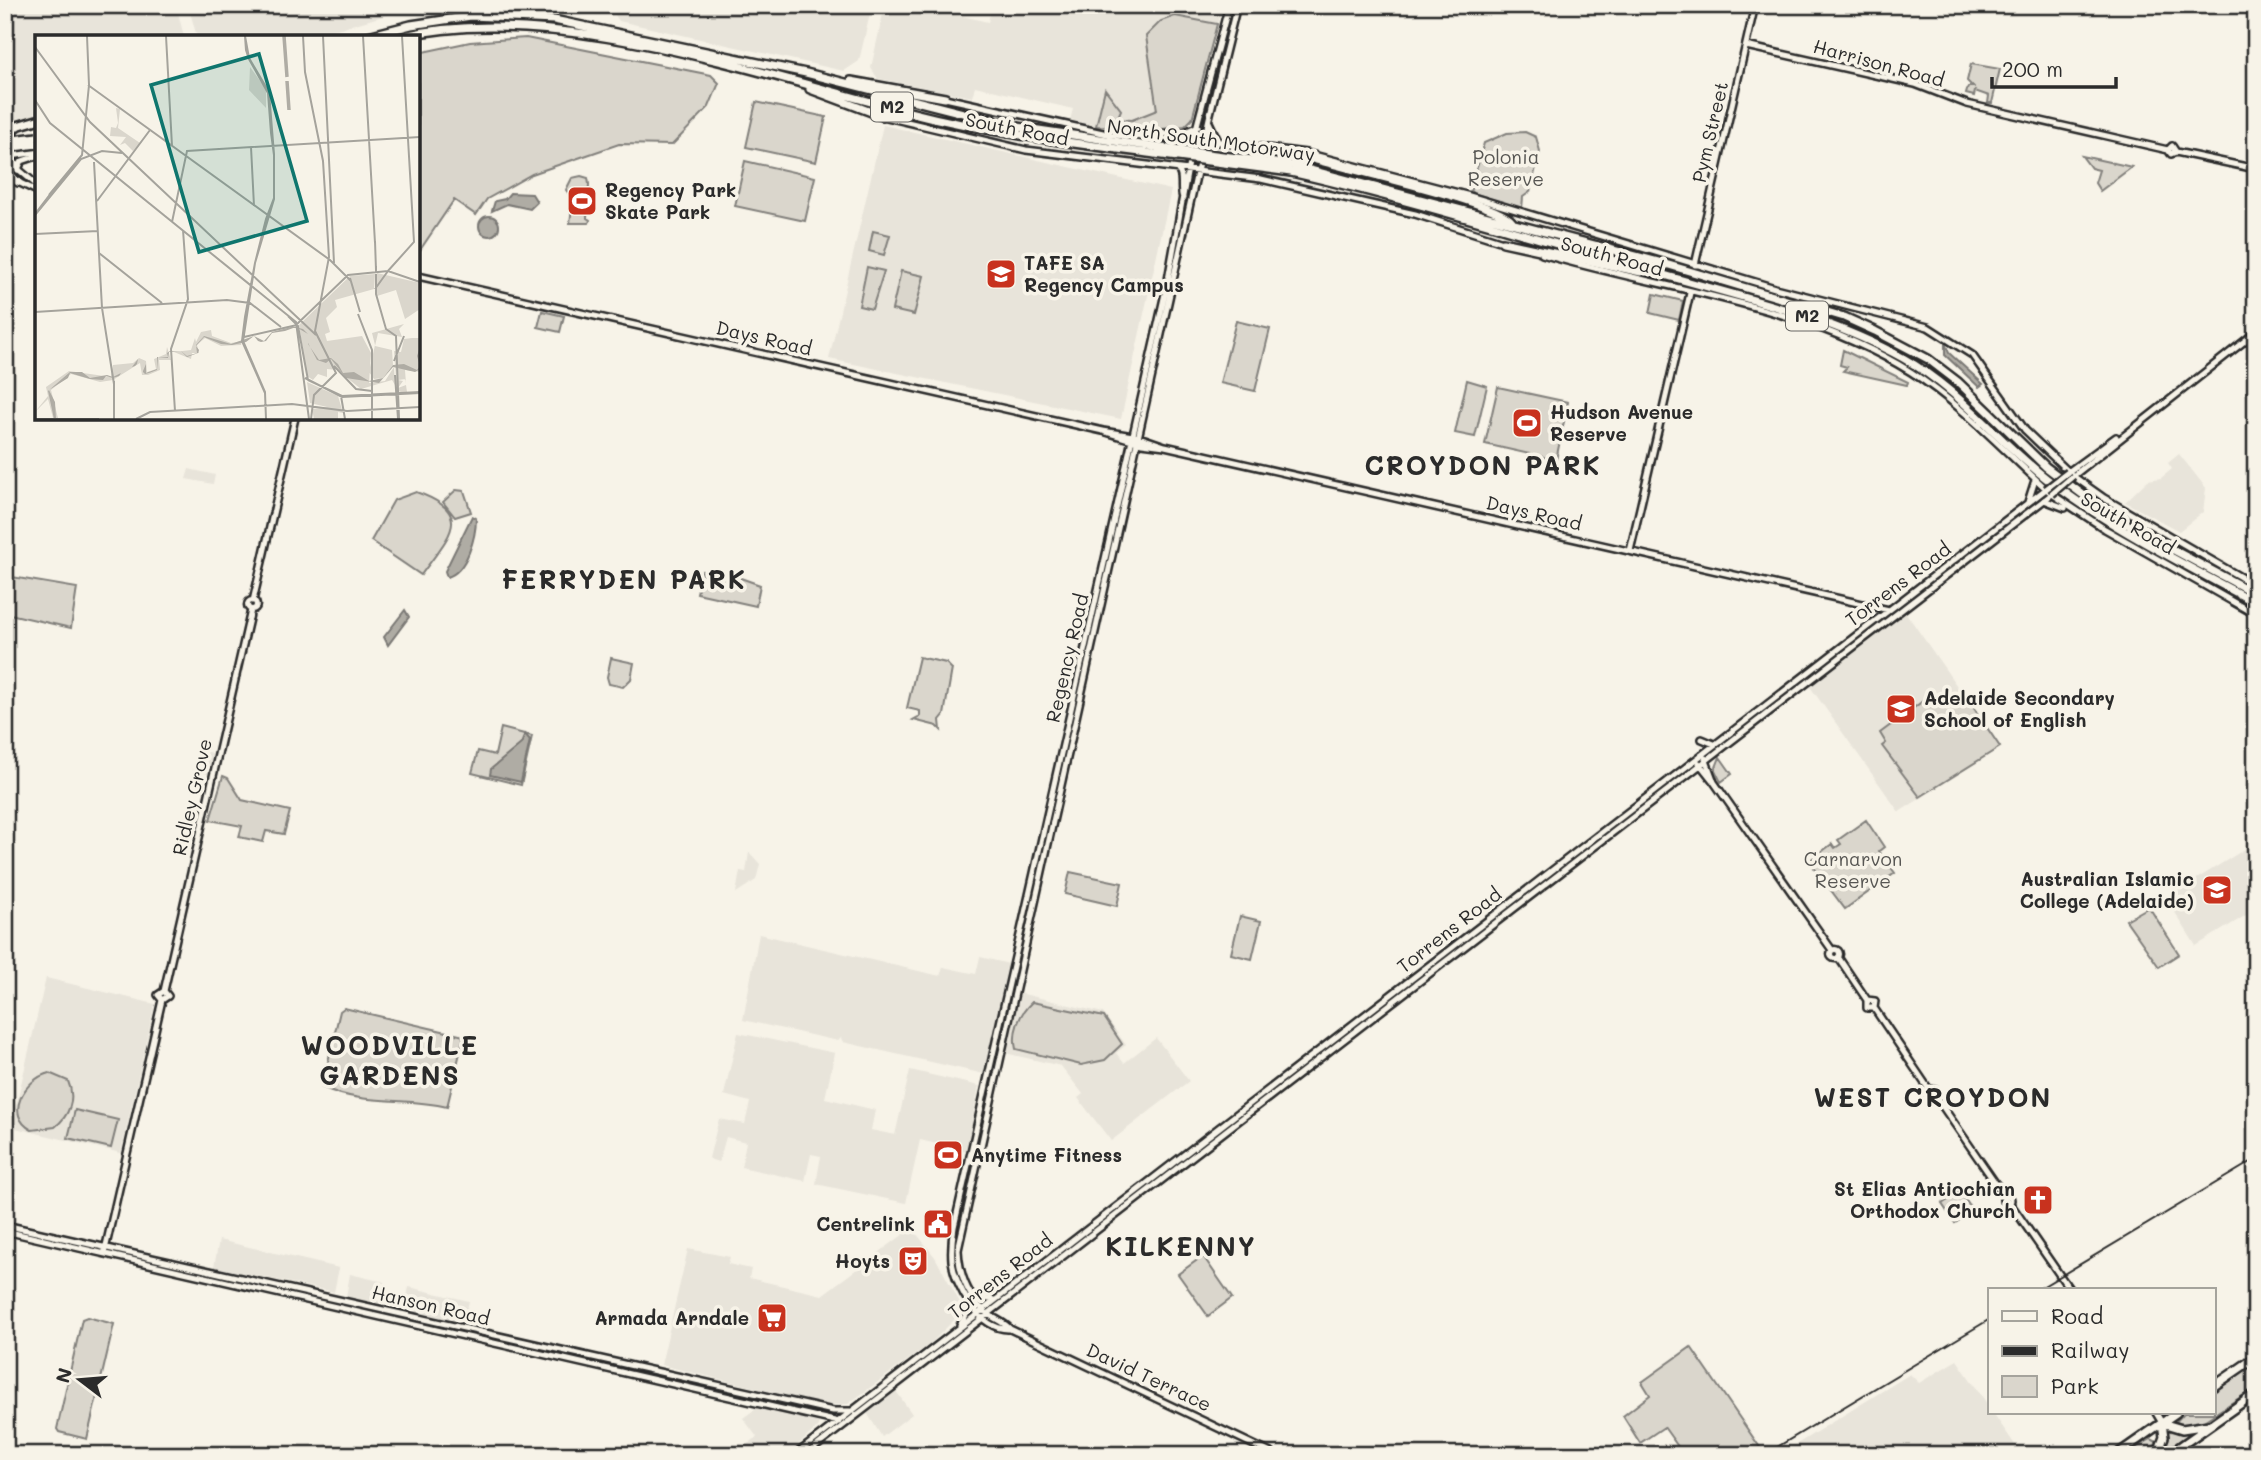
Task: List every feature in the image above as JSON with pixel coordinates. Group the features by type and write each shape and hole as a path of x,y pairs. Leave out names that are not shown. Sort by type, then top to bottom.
{"highway":[{"name":"North South Motorway","path":"372,35 433,20 471,16 512,16 605,29 806,73 1018,127 1155,151"},
{"name":"North South Motorway","path":"409,35 442,28 522,25 604,36 789,80 909,113 1028,139 1155,151 1291,169 1513,223 1844,317 1904,345 1958,382 2046,467 2090,500 2138,531 2256,594"},
{"path":"806,73 945,99"},
{"name":"M2","path":"789,80 882,116"},
{"path":"5,128 35,120"},
{"path":"5,139 17,126 35,121"},
{"path":"35,124 30,133 35,145"},
{"path":"5,139 35,137"},
{"path":"6,152 35,150"},
{"path":"6,152 18,169"},
{"path":"1291,153 1465,201 1507,215 1513,223"},
{"name":"North South Motorway","path":"1291,169 1809,316 1904,359 1957,395 2048,480 2120,526 2256,603"},
{"path":"5,174 18,182"},
{"path":"1503,242 1637,272 1656,273"},
{"path":"2216,1386 2256,1357"},
{"path":"2168,1455 2256,1393"},
{"path":"2116,1455 2175,1414"},
{"path":"2162,1423 2182,1429 2211,1425"},
{"path":"2158,1451 2164,1437 2162,1423"},
{"path":"2139,1439 2157,1438 2158,1451"}],"main road":[{"name":"Regency Road","path":"983,1313 959,1263 960,1231 1136,439 1193,140 1229,5"},
{"name":"Regency Road","path":"983,1313 972,1305 954,1272 954,1227 1237,5"},
{"name":"Pym Street","path":"1695,265 1755,5"},
{"path":"1225,23 1235,17"},
{"name":"Harrison Road","path":"1745,46 1915,84 1966,104 2168,149 2172,146 2176,152 2256,169"},
{"name":"South Road","path":"945,99 1112,135 1220,142 1306,153 1441,188 1695,265 1912,322 1942,333 1972,355 2025,430 2084,485 2256,586"},
{"name":"South Road","path":"882,116 1026,150 1261,179 1415,214 1601,271 1794,320 1875,352 1912,373 1957,406 2049,492 2078,512 2256,615"},
{"path":"1209,118 1214,137 1220,142"},
{"path":"1112,135 1183,133 1198,126"},
{"path":"35,151 18,169 35,183"},
{"path":"5,166 18,182 35,190"},
{"path":"1170,167 1180,170 1183,198"},
{"path":"1196,181 1211,173"},
{"name":"Days Road","path":"420,276 1892,612"},
{"path":"1630,551 1690,293"},
{"name":"Torrens Road","path":"795,1455 843,1422 856,1408 958,1328 983,1313 1706,761 2027,505 2049,492 2256,332"},
{"name":"Ridley Grove","path":"105,1250 162,1000 168,996 164,991 251,610 257,607 253,601 295,420"},
{"path":"1142,423 1144,431 1152,440"},
{"name":"Days Road","path":"1136,439 1152,440 1165,446"},
{"path":"2056,459 2070,465 2085,463 2082,476 2084,485"},
{"path":"2027,505 2035,480"},
{"name":"Torrens Road","path":"805,1455 843,1422 974,1326 994,1300 1079,1239 1697,757 2044,500 2049,492"},
{"path":"2044,500 2078,512"},
{"path":"1702,739 1705,743 1715,744"},
{"path":"1708,774 1718,751"},
{"path":"1703,753 1708,774"},
{"path":"1697,757 1700,765 1832,950 1839,951 1838,957 1867,1000 1867,1008 1874,1008 1930,1091 1936,1092 1936,1097 2005,1197 2004,1203 2010,1203 2069,1288"},
{"path":"1690,772 1708,774"},
{"name":"Hanson Road","path":"5,1225 105,1250 135,1261 791,1402 793,1406 843,1422"},
{"name":"Hanson Road","path":"5,1231 140,1255 843,1422"},
{"path":"135,1261 140,1255"},
{"path":"974,1296 994,1300"},
{"path":"958,1328 972,1305"},
{"name":"David Terrace","path":"983,1313 995,1325 1010,1329"},
{"name":"David Terrace","path":"983,1313 1010,1329 1275,1455"},
{"path":"974,1326 995,1325"},
{"path":"760,1395 767,1404"},
{"path":"791,1402 835,1412 856,1408"},
{"path":"2157,1414 2162,1423"},
{"path":"821,1416 826,1422 823,1434"}],"shaded area":[{"path":"5,5 176,5 184,35 35,35 35,114 5,122"},
{"path":"188,5 422,5 316,35 196,35"},
{"path":"549,5 603,5 599,15"},
{"path":"617,5 872,5 859,61 844,71 619,21 615,15"},
{"path":"885,5 915,5 988,22 992,5 1222,5 1194,115 1185,126 1163,129 1100,127 1070,120 1073,109 975,86 972,97 878,79 871,68"},
{"name":"TAFE SA Regency Campus","path":"883,125 1171,190 1121,419 829,359"},
{"path":"510,193 532,194 537,202 530,209 507,204 492,211 495,201 505,199"},
{"path":"489,216 496,219 499,226 496,233 489,236 482,233 479,226 482,219"},
{"path":"1945,343 1949,353 1983,384 1979,387 1945,355"},
{"path":"2179,454 2206,488 2203,512 2179,531 2125,502 2148,480 2161,478 2172,469 2168,463"},
{"path":"189,469 215,475 213,484 186,479"},
{"path":"472,516 476,518 476,525 469,552 460,568 447,577 445,571"},
{"path":"405,610 409,617 388,645 384,637"},
{"name":"Adelaide Secondary School of English","path":"1906,613 2000,748 1899,812 1811,688 1811,684"},
{"path":"525,734 530,740 521,782 490,775 491,769 521,744"},
{"path":"198,749 212,753 208,774 193,771"},
{"name":"Australian Islamic College (Adelaide)","path":"2245,849 2256,865 2256,909 2196,946 2166,898"},
{"path":"749,852 760,864 756,880 736,893 740,871 746,872"},
{"path":"759,934 940,976 943,967 976,974 980,957 1009,964 984,1074 843,1042 841,1038 838,1041 743,1020"},
{"path":"46,978 155,1004 121,1153 11,1127"},
{"path":"1019,993 1103,1013 1126,1045 1116,1053 1124,1063 1156,1038 1189,1081 1111,1141 1078,1098 1083,1094 1061,1066 1005,1053"},
{"path":"738,1033 835,1053 825,1098 875,1110 871,1130 895,1135 910,1070 979,1086 967,1151 920,1140 906,1203 816,1184 821,1156 811,1154 805,1181 741,1167 746,1142 726,1137 719,1162 712,1160 709,1158 719,1119 745,1124 750,1102 724,1095"},
{"path":"912,1228 935,1257 964,1310 931,1343 848,1404 830,1406 661,1365 688,1249 730,1257 728,1264 751,1269 749,1278 822,1295"},
{"path":"219,1240 339,1268 334,1292 214,1267"},
{"path":"350,1274 384,1282 380,1304 346,1297"},
{"path":"409,1287 469,1301 464,1322 404,1310"},
{"path":"1957,1360 1988,1405 1988,1414 1994,1414 2022,1455 1779,1455 1910,1374 1919,1383"},
{"path":"896,1391 912,1414 882,1437 867,1413"},
{"path":"758,1407 807,1417 817,1421 819,1426 787,1455 746,1455 741,1450 757,1437 743,1418"}],"green space":[{"path":"1175,16 1217,24 1192,119 1185,126 1163,129 1096,126 1105,89 1121,110 1117,119 1132,120 1157,110 1146,36 1161,21"},
{"path":"526,38 711,75 719,83 709,107 672,145 619,144 532,174 487,199 476,215 454,200 420,250 420,53 470,42"},
{"path":"1971,64 2000,69 1992,103 1988,103 1989,96 1975,91 1974,96 1966,94 1968,87 1973,87 1967,81"},
{"path":"756,102 826,117 816,162 746,147"},
{"name":"Polonia Reserve","path":"1525,132 1536,137 1540,151 1530,192 1523,197 1522,209 1470,192 1484,143 1507,133"},
{"path":"2082,156 2132,167 2100,191 2095,183 2099,170 2091,168"},
{"path":"745,161 815,177 805,221 735,206"},
{"name":"Regency Park Skate Park","path":"572,178 588,178 587,218 590,220 589,223 570,223 572,207 576,203 566,190"},
{"path":"873,231 890,235 884,255 869,251"},
{"path":"867,267 884,271 872,309 859,306"},
{"path":"901,271 924,276 914,315 892,310"},
{"path":"1654,294 1683,301 1679,320 1650,313"},
{"path":"542,311 564,316 560,332 538,327"},
{"path":"1236,321 1270,329 1255,391 1220,383"},
{"path":"1843,350 1908,382 1907,385 1843,371 1847,367 1840,365"},
{"path":"1467,380 1487,386 1475,437 1455,433"},
{"name":"Hudson Avenue Reserve","path":"1498,387 1568,402 1556,460 1485,444"},
{"path":"456,490 464,491 471,512 455,517 443,502"},
{"path":"416,492 435,500 446,508 452,517 452,527 447,538 421,575 371,541 394,500"},
{"path":"702,571 713,574 724,572 760,585 756,606 697,593"},
{"path":"6,576 77,588 71,628 5,613"},
{"path":"919,657 946,663 952,669 944,715 940,720 941,730 937,726 913,720 920,716 920,711 907,708"},
{"path":"611,658 634,663 631,679 623,687 609,684 607,677"},
{"path":"1965,695 2000,747 1920,797 1882,746 1886,743 1880,733 1927,698 1948,706"},
{"path":"501,728 532,736 521,785 472,773 478,751 495,755"},
{"path":"1720,757 1732,774 1721,782 1715,770"},
{"path":"223,776 228,778 242,800 290,811 284,834 266,831 263,842 239,837 242,826 210,820"},
{"name":"Carnarvon Reserve","path":"1866,820 1884,847 1879,851 1895,873 1845,909 1809,861 1832,844 1835,848 1841,844 1838,840"},
{"path":"1070,872 1122,883 1117,906 1065,894"},
{"path":"2149,907 2179,954 2159,967 2126,920"},
{"path":"1240,916 1261,921 1252,959 1231,954"},
{"path":"1032,1002 1104,1017 1122,1044 1105,1060 1081,1065 1016,1049 1018,1024 1023,1012"},
{"path":"344,1008 464,1036 447,1107 353,1097 322,1087 340,1011"},
{"path":"49,1073 68,1081 70,1107 55,1127 32,1130 23,1123 18,1107 25,1090 32,1082"},
{"path":"75,1110 118,1120 111,1148 68,1138"},
{"path":"1960,1192 1973,1211 1955,1223 1942,1204"},
{"path":"1203,1256 1232,1298 1208,1316 1178,1274"},
{"path":"87,1317 114,1324 87,1439 59,1432 57,1429 82,1319"},
{"path":"1691,1347 1761,1449 1752,1455 1684,1455 1664,1427 1640,1443 1623,1416 1650,1395 1642,1382"},
{"path":"2256,1361 2256,1387 2216,1413 2216,1390"},
{"path":"2183,1414 2214,1414 2199,1424 2172,1426"},
{"path":"2169,1429 2194,1432 2163,1453"},
{"path":"2151,1439 2157,1442 2152,1455 2124,1455"}],"railway":[{"path":"2040,1288 2256,1159"},
{"path":"1764,1455 1988,1320"}],"place":[{"name":"Regency Park Skate Park","path":"582,201"},
{"name":"TAFE SA Regency Campus","path":"1001,274"},
{"name":"Hudson Avenue Reserve","path":"1527,423"},
{"name":"Adelaide Secondary School of English","path":"1901,709"},
{"name":"Australian Islamic College (Adelaide)","path":"2217,890"},
{"name":"Anytime Fitness","path":"948,1155"},
{"name":"St Elias Antiochian Orthodox Church","path":"2038,1200"},
{"name":"Centrelink","path":"938,1224"},
{"name":"Hoyts","path":"913,1261"},
{"name":"Armada Arndale","path":"772,1318"}],"district":[{"name":"CROYDON PARK","path":"1483,466"},
{"name":"FERRYDEN PARK","path":"624,580"},
{"name":"WOODVILLE GARDENS","path":"390,1061"},
{"name":"WEST CROYDON","path":"1933,1098"},
{"name":"KILKENNY","path":"1181,1247"}]}
